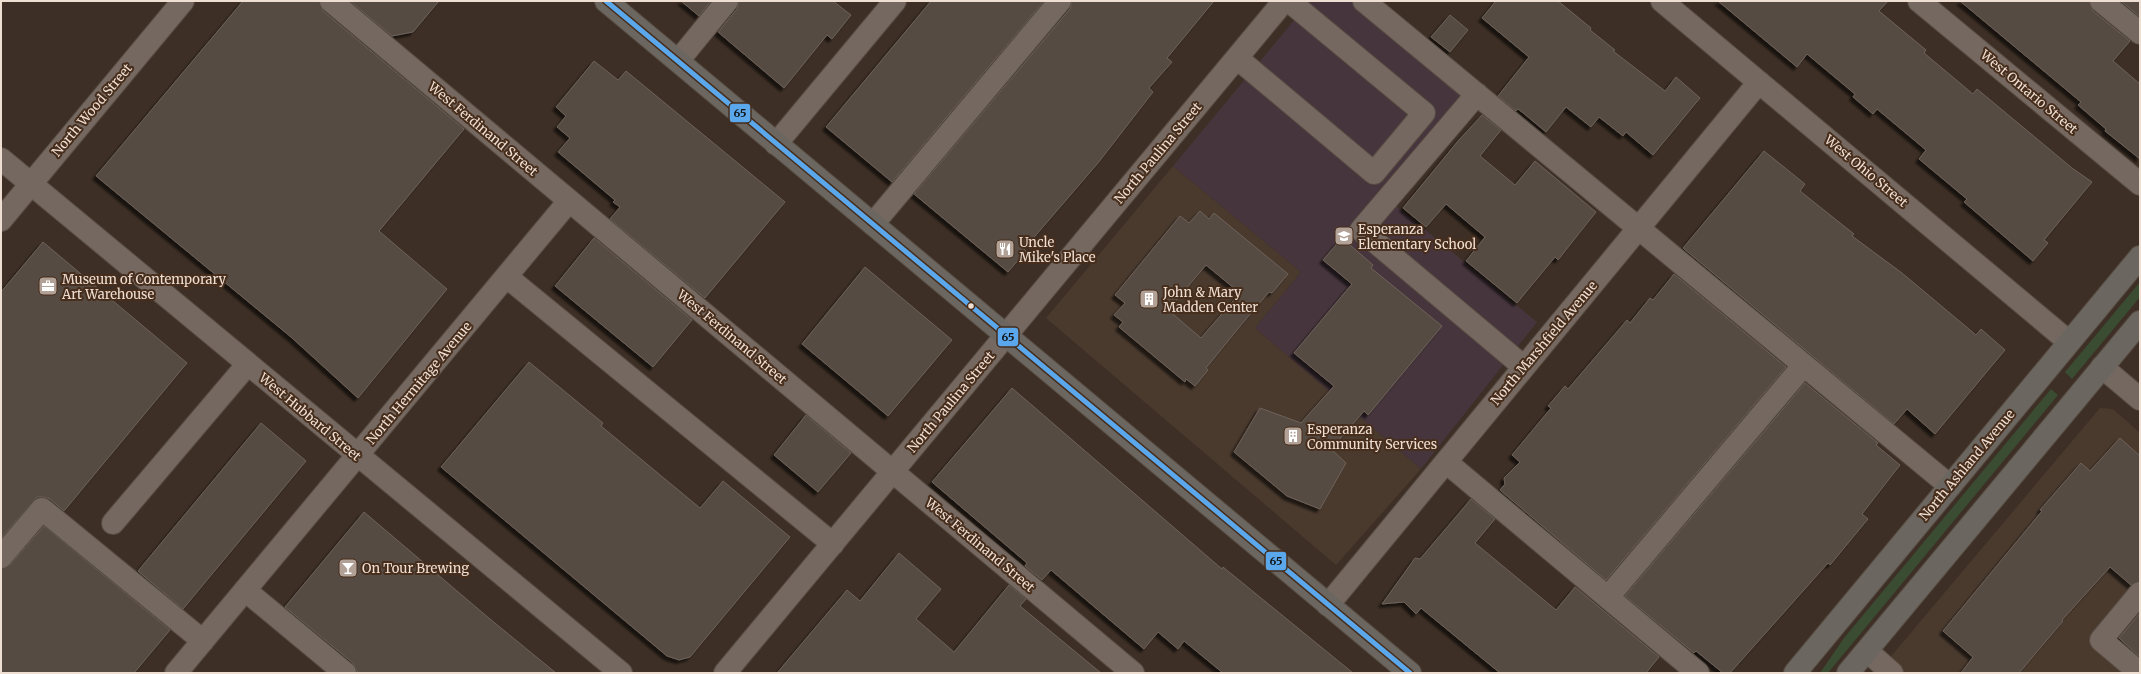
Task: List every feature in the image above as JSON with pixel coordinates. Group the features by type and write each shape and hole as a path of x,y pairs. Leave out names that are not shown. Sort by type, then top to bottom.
{"main road":[{"path":"606,1 1410,673"},
{"name":"North Ashland Avenue","path":"1795,673 2140,257"},
{"path":"1848,673 2140,322"}],"street":[{"name":"North Wood Street","path":"1,220 183,1"},
{"name":"West Ferdinand Street","path":"331,1 1133,673"},
{"path":"678,61 727,1"},
{"path":"776,144 895,1"},
{"path":"873,224 1060,1"},
{"name":"North Paulina Street","path":"725,673 1284,1"},
{"path":"1237,58 1374,173 1424,113 1289,1"},
{"path":"1364,1 1803,366 1950,486"},
{"name":"West Ohio Street","path":"1662,1 2069,342"},
{"name":"West Ontario Street","path":"1919,1 2140,184"},
{"path":"2101,1 2140,33"},
{"name":"North Marshfield Avenue","path":"1328,605 1759,82"},
{"path":"1477,94 1361,230 1524,367"},
{"name":"West Hubbard Street","path":"1,159 621,673"},
{"name":"North Hermitage Avenue","path":"176,673 569,201"},
{"path":"506,277 833,544"},
{"path":"113,523 248,365"},
{"path":"1608,597 1803,366"},
{"path":"2102,367 2140,399"},
{"path":"1446,462 1698,673"},
{"path":"1,557 42,509 203,640"},
{"path":"245,590 345,673"},
{"path":"2140,593 2101,640 2140,673"},
{"path":"1867,650 1892,673"}],"shaded area":[{"name":"Esperanza Elementary School","path":"1310,1 1364,1 1477,94 1388,199 1537,322 1421,469 1255,328 1301,272 1173,166"},
{"path":"1173,166 1301,272 1255,328 1421,469 1336,565 1046,318"},
{"path":"2100,408 2113,409 2140,433 2140,585 2095,638 2136,673 1877,673"}],"green space":[{"path":"2140,282 2140,297 2072,379 2065,372"},
{"path":"2051,389 2058,395 1828,673 1820,673 1844,638"}],"building":[{"path":"243,1 319,1 323,11 464,129 379,231 447,289 358,398 291,337 96,176"},
{"path":"350,1 439,1 413,32 392,36"},
{"path":"681,1 711,1 699,16"},
{"path":"739,1 833,1 851,15 832,39 827,35 784,88 718,32 737,9"},
{"path":"931,1 1044,1 892,182 826,127"},
{"path":"1072,1 1214,1 1167,58 1172,62 1149,88 1153,92 1098,163 1024,249 1026,251 1008,272 914,194 1070,9"},
{"path":"1496,1 1558,1 1615,50 1613,51 1665,91 1676,77 1700,98 1653,155 1626,132 1623,136 1599,117 1591,127 1566,107 1546,132 1518,109 1516,111 1498,96 1529,57 1482,18"},
{"path":"1718,1 1888,1 1879,11 1926,50 1924,53 1973,94 1977,89 2072,168 2092,182 2044,240 2048,243 2033,261 1964,202 1967,199 1919,159 1926,150 1877,109 1873,114 1853,97 1855,94 1807,54 1797,67"},
{"path":"1960,1 2089,1 2093,11 2130,41 2113,61 2140,84 2140,159 2105,131 2106,129 2078,105 2081,102"},
{"path":"2121,1 2140,1 2140,17"},
{"path":"1450,15 1468,30 1450,52 1431,37"},
{"path":"594,61 618,80 626,71 785,202 705,298 610,219 620,207 613,202 615,200 558,152 570,138 557,127 566,116 556,107"},
{"path":"1482,115 1501,130 1480,156 1515,185 1535,161 1596,212 1558,260 1555,257 1517,303 1466,261 1485,237 1446,204 1426,227 1403,208 1458,141"},
{"path":"1764,151 1805,184 1800,191 1854,234 1852,236 1902,273 1976,335 1981,329 2005,350 1935,434 1907,409 1894,424 1683,248"},
{"name":"John & Mary Madden Center","path":"1200,211 1209,219 1214,213 1288,274 1272,293 1269,292 1241,325 1206,368 1208,370 1195,386 1186,379 1185,382 1119,327 1123,322 1114,315 1125,303 1115,295 1180,216 1189,223","holes":["1206,265 1240,293 1201,338 1168,310"]},
{"path":"594,238 692,320 653,367 555,286"},
{"path":"1342,238 1373,265 1371,268 1442,326 1368,415 1364,411 1331,449 1346,463 1320,509 1287,496 1234,452 1260,408 1301,423 1334,386 1294,353 1352,284 1323,260"},
{"path":"43,242 187,363 64,511 50,499 37,497 1,538 1,292"},
{"path":"865,267 952,340 888,416 802,344"},
{"path":"1674,274 1786,367 1606,580 1500,490 1505,484 1504,478 1520,462 1512,455 1551,408 1548,406 1565,386 1568,389 1627,320 1630,323 1650,298 1653,300"},
{"path":"529,362 603,423 601,426 700,508 723,481 790,537 690,657 679,660 667,656 441,467"},
{"path":"1805,383 1878,443 1876,445 1900,465 1862,514 1868,519 1830,565 1828,563 1730,673 1723,673 1696,651 1694,653 1625,596"},
{"path":"1012,388 1222,569 1223,567 1353,673 1223,673 1184,641 1178,649 1158,632 1144,649 1051,570 1042,580 1025,566 1027,563 932,482"},
{"path":"806,415 851,453 818,492 774,455"},
{"path":"261,423 306,461 183,609 138,571"},
{"path":"2120,438 2140,456 2140,581 2131,585 2110,567 2062,620 2063,621 2019,673 1961,673 1973,657 1943,631 2042,511 2040,510 2081,463 2090,471"},
{"path":"1471,499 1495,519 1475,543 1556,610 1575,587 1659,657 1646,673 1500,673 1421,608 1416,614 1404,602 1382,604 1415,558 1420,559"},
{"path":"364,512 556,673 359,673 353,663 285,607"},
{"path":"44,526 170,630 134,673 1,673 1,569 10,565"},
{"path":"899,553 941,589 916,619 954,652 1009,585 1026,599 1020,606 1101,673 777,673 847,590 860,601"},
{"path":"2140,613 2140,657 2119,638"}],"transit line":[{"name":"65","path":"606,1 1410,673"}],"place":[{"name":"Esperanza Elementary School","path":"1344,236"},
{"name":"Uncle Mike's Place","path":"1005,249"},
{"name":"Museum of Contemporary Art Warehouse","path":"48,286"},
{"name":"John & Mary Madden Center","path":"1149,299"},
{"name":"Esperanza Community Services","path":"1293,436"},
{"name":"On Tour Brewing","path":"348,568"}]}
